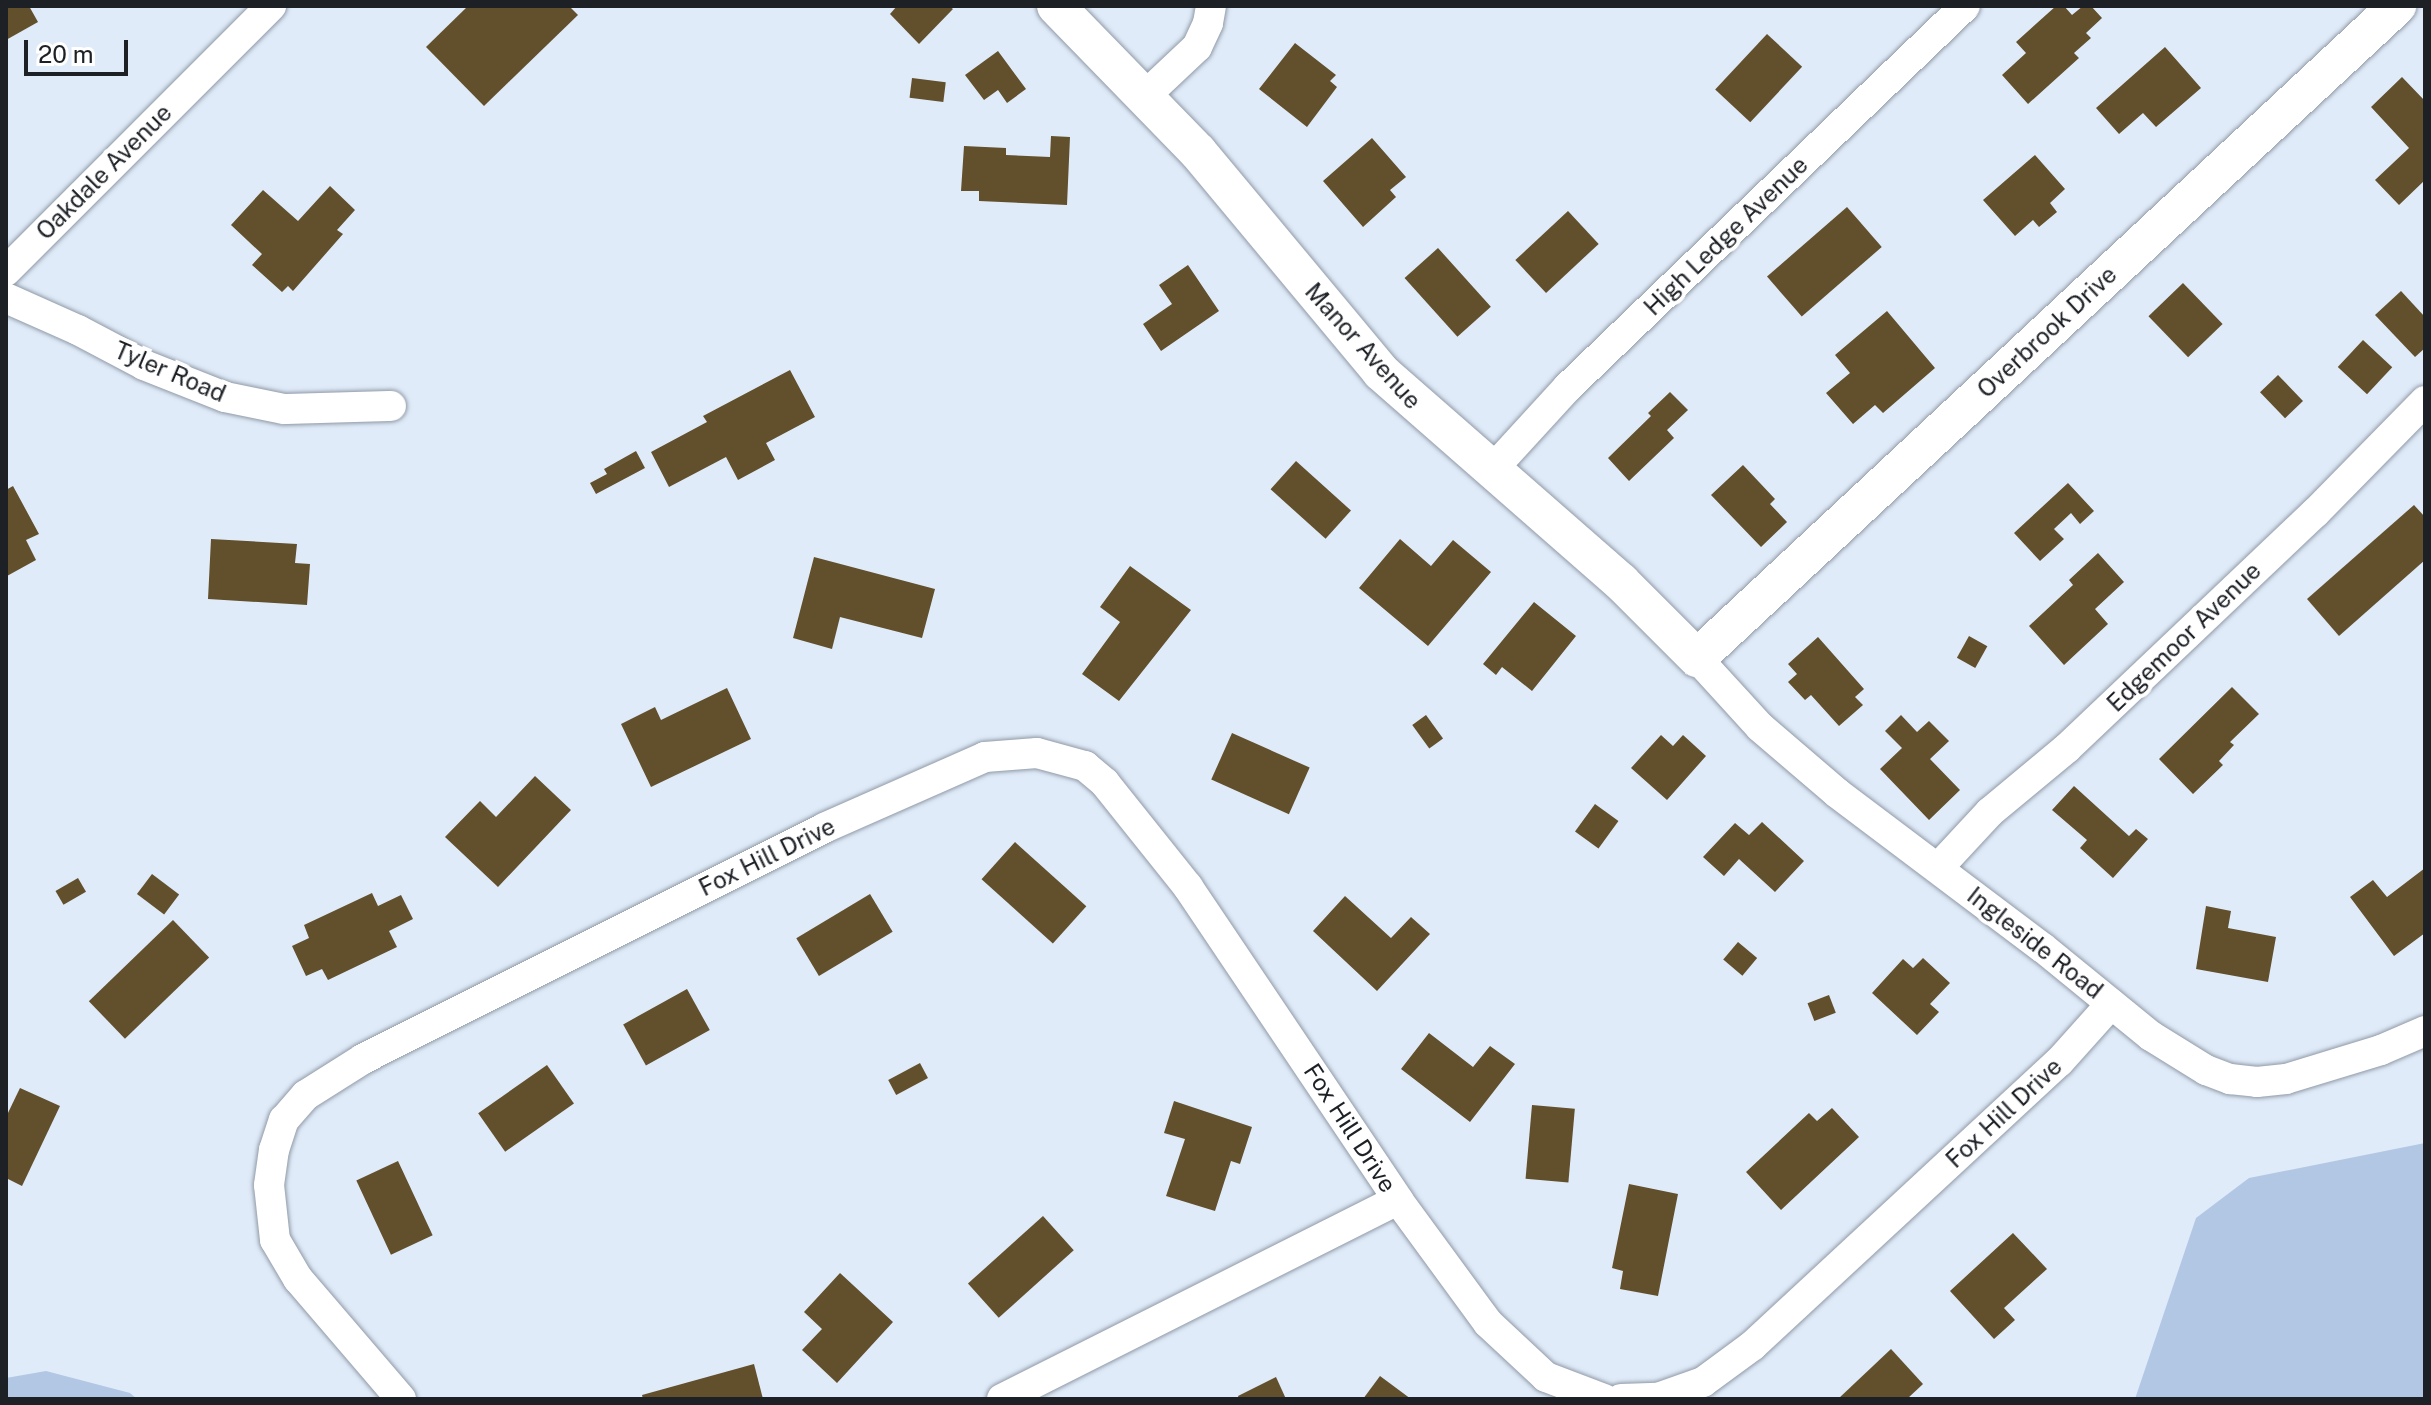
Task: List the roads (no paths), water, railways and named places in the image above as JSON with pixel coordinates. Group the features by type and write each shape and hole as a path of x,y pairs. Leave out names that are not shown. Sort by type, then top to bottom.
{"street":[{"name":"Oakdale Avenue","path":"6,271 271,6"},
{"name":"Manor Avenue","path":"1056,6 1146,95 1247,210 1381,372 1621,582 1697,658"},
{"path":"1146,95 1197,47 1208,23 1211,6"},
{"name":"High Ledge Avenue","path":"1491,471 1568,387 1965,6"},
{"name":"Overbrook Drive","path":"1697,658 2397,6"},
{"name":"Tyler Road","path":"6,298 78,330 144,365 225,397 284,409 391,406"},
{"name":"Edgemoor Avenue","path":"1938,868 1990,812 2067,748 2315,513 2425,401"},
{"name":"Ingleside Road","path":"1697,658 1760,727 1796,759 2151,1036 2194,1064 2230,1079 2257,1082 2321,1070 2425,1031"},
{"name":"Fox Hill Drive","path":"401,1399 298,1279 275,1240 269,1185 274,1150 284,1120 306,1095 363,1059 824,828 985,757 1037,753 1085,766 1105,783 1188,887 1398,1200 1488,1323 1546,1377 1604,1399"},
{"name":"Fox Hill Drive","path":"1621,1399 1658,1398 1703,1382 1752,1346 2059,1062 2111,1004"},
{"name":"Fox Hill Drive","path":"1002,1399 1398,1200"}]}
